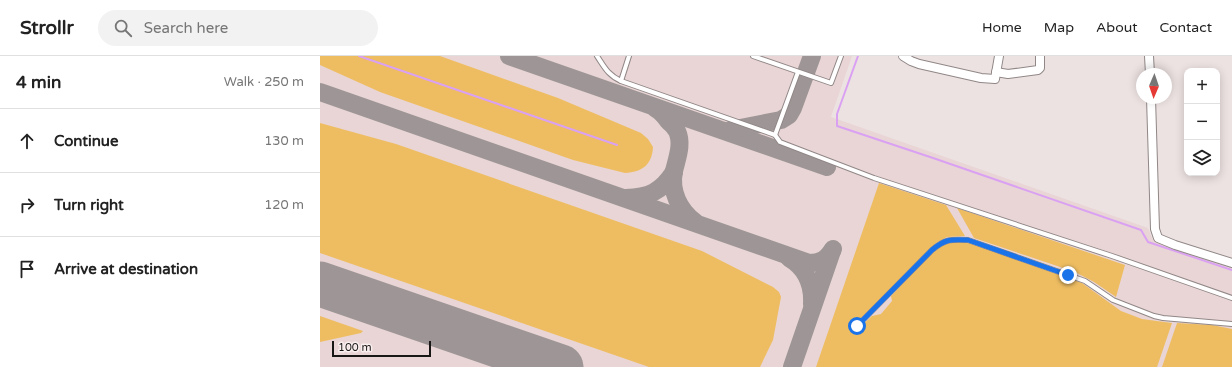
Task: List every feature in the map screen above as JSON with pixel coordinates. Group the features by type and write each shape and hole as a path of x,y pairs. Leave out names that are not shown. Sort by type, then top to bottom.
{"street":[{"path":"903,56 910,61 919,64 981,78 995,79 998,56"},
{"path":"996,72 1008,74 1038,70 1040,68 1040,56"},
{"path":"1149,56 1150,68"},
{"path":"1151,104 1155,229 1158,238 1232,263"}],"lane":[{"path":"597,56 612,77 621,81 775,135 780,142 874,178 1112,256 1232,298"},
{"path":"621,81 629,56"},
{"path":"753,56 831,83 841,56"},
{"path":"775,135 798,72"},
{"path":"857,326 932,250 941,242 951,239 968,240 1085,281 1113,300 1154,316 1232,324"}],"shaded area":[{"path":"320,56 852,56 831,117 1148,228 1153,240 1232,266 1232,367 320,367"},
{"path":"320,56 440,56 558,98 641,133 648,139 653,147 651,159 641,169 625,173 573,160 380,92 320,65"},
{"path":"320,123 396,144 702,251 773,287 779,292 781,297 773,340 760,367 649,367 320,253"},
{"path":"879,183 946,205 965,236 947,237 936,243 853,326 856,331 872,316 881,314 892,301 891,296 936,250 948,243 967,242 1082,283 1121,311 1142,319 1172,323 1157,367 816,367"},
{"path":"957,208 1125,265 1116,297 1094,282 1075,272 974,238"},
{"path":"320,316 363,331 361,333 320,342"},
{"path":"1177,323 1212,325 1232,329 1232,367 1162,367"}],"waterway":[{"path":"359,56 617,145"},
{"path":"858,56 837,114 837,126 1141,230 1148,242 1232,270"}],"taxiway":[{"path":"509,56 827,167"},
{"path":"730,130 781,120 789,115 812,56"},
{"path":"320,92 809,263 823,260 833,249"},
{"path":"656,109 662,113 677,131 679,136 679,151 674,171 673,186 680,206 695,222"},
{"path":"626,198 648,195 654,192 659,189 674,172"},
{"path":"792,367 832,251"},
{"path":"789,258 804,272 810,284 812,304"}],"runway":[{"path":"320,284 561,367"}],"route":[{"path":"857,326 932,250 941,242 951,239 968,240 1068,275"}]}
